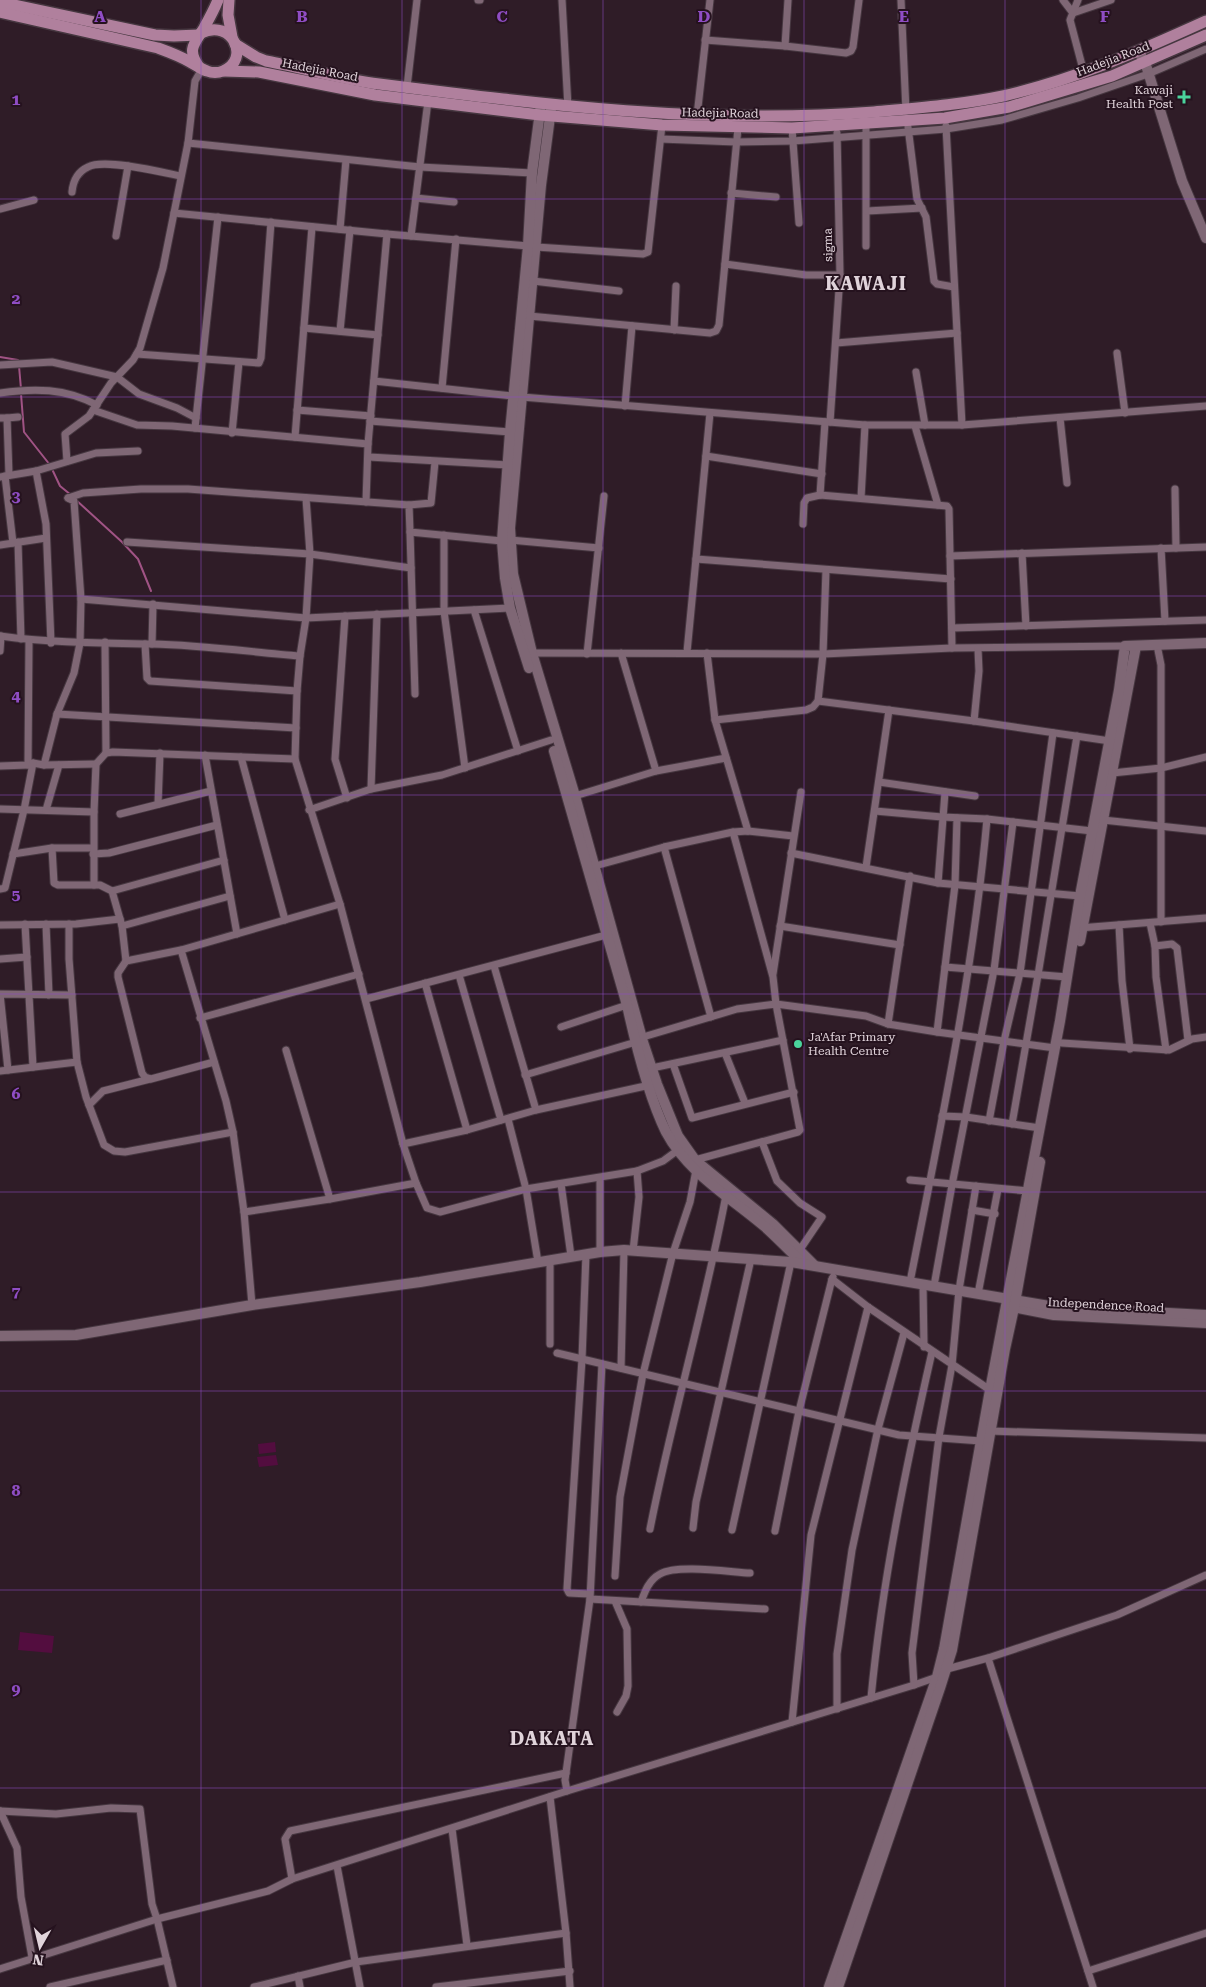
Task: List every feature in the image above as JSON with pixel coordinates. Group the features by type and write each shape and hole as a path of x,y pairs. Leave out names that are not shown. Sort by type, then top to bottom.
{"main road":[{"path":"201,68 193,54 193,47 218,0"},
{"path":"0,12 158,48 216,73 224,71 233,62 237,50 228,15 229,0"},
{"path":"0,2 156,35 200,34 217,29 226,32 234,40"},
{"name":"Hadejia Road","path":"224,71 259,72 375,95 546,110 568,107 697,116 823,116 954,105 998,97 1084,73 1206,21"},
{"name":"Hadejia Road","path":"234,40 256,57 266,60 378,84 546,110 662,125 792,128 837,132 945,123 1044,98 1112,76 1147,68 1206,35"}],"street":[{"path":"407,87 417,0"},
{"path":"562,0 568,107"},
{"path":"697,116 710,0"},
{"path":"785,46 788,0"},
{"path":"705,40 846,53 851,51 853,47 859,0"},
{"path":"901,0 906,109 917,199 926,216 934,280 937,284 954,287"},
{"path":"1063,0 1073,13"},
{"path":"1078,0 1070,20 1084,73"},
{"path":"1073,13 1111,0"},
{"path":"1147,68 1206,48"},
{"path":"1138,50 1147,68 1182,181 1206,238"},
{"path":"68,461 65,434 85,420 117,377 133,360 145,333 163,268 188,143 195,81 201,68"},
{"path":"411,236 428,101"},
{"path":"546,110 532,173 533,281 518,396 510,432 505,578 510,608 582,836 595,866 639,1040 652,1068 653,1085 678,1136 696,1165 726,1195 776,1237 803,1263"},
{"path":"546,110 541,185 532,246 506,540 512,574 532,654 575,796 582,836 606,935 666,1132 678,1150 773,1224 814,1265"},
{"path":"945,123 962,425"},
{"path":"174,213 387,234 643,254 648,252 662,125"},
{"path":"529,316 710,333 716,331 719,325 738,128"},
{"path":"792,128 799,223"},
{"path":"866,129 866,246"},
{"path":"661,139 736,142 793,141 837,132"},
{"name":"sigma","path":"820,495 836,343 840,275 837,132"},
{"path":"188,143 346,160 532,173"},
{"path":"340,229 346,160"},
{"path":"72,192 78,173 89,166 128,166 180,176"},
{"path":"116,236 128,166"},
{"path":"732,193 776,197"},
{"path":"416,198 454,202"},
{"path":"0,209 34,200"},
{"path":"867,210 922,208"},
{"path":"195,428 218,217"},
{"path":"137,354 255,364 259,362 261,358 271,222"},
{"path":"295,436 312,227"},
{"path":"340,331 350,230"},
{"path":"366,502 368,444 387,234"},
{"path":"442,388 456,240"},
{"path":"725,264 806,275 840,275"},
{"path":"533,281 619,291"},
{"path":"674,330 676,286"},
{"path":"625,406 632,326"},
{"path":"304,328 378,335"},
{"path":"836,343 957,333"},
{"path":"1117,354 1125,412"},
{"path":"0,365 52,362 117,377 139,394 170,405 196,418"},
{"path":"232,433 239,362"},
{"path":"916,372 925,425"},
{"path":"374,381 625,406 865,425 962,425 1206,406"},
{"path":"0,393 32,389 67,393 138,425 295,436 368,444"},
{"path":"297,410 510,432"},
{"path":"688,652 710,412"},
{"path":"18,417 3,418 5,476 15,542 21,639"},
{"path":"1060,418 1067,483"},
{"path":"861,498 865,425"},
{"path":"915,426 938,505"},
{"path":"5,476 36,471 96,453 138,451"},
{"path":"706,456 822,474"},
{"path":"369,457 508,465"},
{"path":"44,765 57,714 72,680 80,643 80,599 71,500 83,493 141,489 188,489 409,505 431,503 435,462"},
{"path":"36,471 44,514 51,643"},
{"path":"1175,489 1176,548"},
{"path":"803,524 804,503 807,498 820,495 947,506 949,509 952,648"},
{"path":"587,654 604,496"},
{"path":"306,498 310,554 306,618 297,691 295,759 309,810 340,904 403,1144 416,1183 427,1208 440,1212 526,1189 637,1171 663,1161 678,1150"},
{"path":"409,505 415,694"},
{"path":"410,532 599,548"},
{"path":"444,535 444,611 465,768"},
{"path":"0,545 46,538"},
{"path":"127,542 310,554 411,568"},
{"path":"950,556 1206,547"},
{"path":"1161,548 1165,621"},
{"path":"1022,553 1026,626"},
{"path":"696,559 951,579"},
{"path":"715,720 806,710 813,707 818,701 823,654 826,570"},
{"path":"80,599 306,618 510,608"},
{"path":"153,604 148,644 147,678 150,681 297,691"},
{"path":"474,610 518,752"},
{"path":"371,789 377,614"},
{"path":"345,616 335,760 347,798"},
{"path":"952,628 1206,620"},
{"path":"0,651 0,636 51,643 105,642 148,644 300,656"},
{"path":"0,889 5,888 14,854 24,810 31,764 29,640"},
{"path":"105,642 106,753"},
{"path":"532,654 688,652 823,654 952,648 1131,646 1206,643"},
{"path":"1158,645 1161,665 1161,922"},
{"path":"829,1987 947,1669 990,1390 1011,1303 1079,928 1080,896 1110,741 1131,646"},
{"path":"838,1987 937,1677 968,1538 1005,1349 1028,1191 1058,1045 1068,977 1112,773 1131,646"},
{"path":"974,721 979,671 978,649"},
{"path":"621,653 656,771"},
{"path":"707,653 715,720 748,831"},
{"path":"818,701 1110,741"},
{"path":"866,867 889,710"},
{"path":"57,714 296,728"},
{"path":"989,1121 1004,1040 1020,973 1053,733"},
{"path":"1012,1124 1027,1044 1077,736"},
{"path":"309,810 371,789 442,775 551,740"},
{"path":"94,885 93,851 96,764 106,753 295,759"},
{"path":"158,804 160,754"},
{"path":"205,756 238,934"},
{"path":"242,757 285,920"},
{"path":"1112,773 1161,768 1206,757"},
{"path":"575,796 656,771 726,758"},
{"path":"0,766 96,764"},
{"path":"46,810 59,765"},
{"path":"879,782 975,796"},
{"path":"120,814 211,791"},
{"path":"773,976 790,852 801,792"},
{"path":"938,882 945,792"},
{"path":"0,809 94,812"},
{"path":"875,811 986,819 1092,832"},
{"path":"937,1032 955,885 957,818"},
{"path":"910,1282 970,968 981,887 986,819"},
{"path":"1103,820 1206,830"},
{"path":"924,1346 929,1285 952,1185 994,970 1014,822"},
{"path":"14,854 52,848 109,853 218,825"},
{"path":"595,866 733,832 748,831 793,836"},
{"path":"696,1165 800,1130 776,1004 773,976 733,832"},
{"path":"52,848 54,883 58,885 106,886 112,891 121,922 126,961 118,973 118,977 142,1073 145,1077 151,1079"},
{"path":"664,848 711,1017"},
{"path":"790,852 955,885 1080,896"},
{"path":"112,891 224,860"},
{"path":"888,1024 910,876"},
{"path":"0,925 121,922 230,896"},
{"path":"126,961 181,950 340,904"},
{"path":"1079,928 1206,918"},
{"path":"1150,923 1155,946 1156,977 1166,1050"},
{"path":"25,924 33,1067"},
{"path":"46,924 49,994"},
{"path":"69,924 69,959 77,1062 89,1105 104,1145 114,1150 125,1152 233,1132"},
{"path":"1119,925 1122,981 1130,1049"},
{"path":"780,926 900,945"},
{"path":"366,999 606,935"},
{"path":"1155,946 1172,944 1177,948 1188,1040"},
{"path":"181,950 233,1132 244,1212 252,1305"},
{"path":"0,959 27,957"},
{"path":"494,966 536,1110"},
{"path":"945,967 1068,977"},
{"path":"200,1018 359,974"},
{"path":"459,975 526,1189 538,1262"},
{"path":"424,983 467,1130"},
{"path":"72,995 0,994 4,1071 77,1062"},
{"path":"525,1075 711,1017 751,1006 776,1004 866,1016 888,1024 1027,1044 1166,1050 1173,1049 1188,1040 1206,1037"},
{"path":"562,1027 627,1005"},
{"path":"652,1068 783,1040"},
{"path":"286,1050 330,1199"},
{"path":"725,1053 745,1103"},
{"path":"89,1105 103,1091 214,1062"},
{"path":"673,1064 692,1118 794,1092"},
{"path":"403,1144 467,1130 536,1110 653,1085"},
{"path":"942,1116 966,1117 1040,1128"},
{"path":"762,1142 777,1181 800,1203 822,1217 799,1251"},
{"path":"615,1576 620,1497 644,1374 673,1253 690,1202 696,1165"},
{"path":"621,1368 628,1250 639,1197 637,1171"},
{"path":"600,1178 600,1252"},
{"path":"910,1180 1028,1191"},
{"path":"244,1212 416,1183"},
{"path":"561,1184 571,1256"},
{"path":"914,1685 912,1653 940,1437 952,1365 959,1290 976,1186"},
{"path":"978,1294 995,1214 998,1189"},
{"path":"650,1529 682,1383 714,1256 726,1195"},
{"path":"972,1210 995,1214"},
{"path":"0,1336 76,1335 252,1305 420,1282 571,1256 628,1250 814,1265 833,1274 868,1307 990,1390"},
{"path":"586,1254 582,1359 567,1589 569,1593 615,1601 765,1609"},
{"path":"693,1528 696,1502 751,1259"},
{"path":"550,1260 550,1344"},
{"path":"732,1530 791,1262"},
{"path":"833,1274 882,1276 994,1297 1011,1303"},
{"path":"775,1531 798,1411 833,1274"},
{"name":"Independence Road","path":"1011,1303 1206,1315"},
{"name":"Independence Road","path":"1011,1303 1054,1315 1206,1323"},
{"path":"792,1722 811,1534 868,1307"},
{"path":"837,1709 837,1654 852,1550 878,1430 904,1332"},
{"path":"871,1698 876,1641 912,1436 932,1352"},
{"path":"557,1353 899,1435 981,1441"},
{"path":"567,1791 566,1773 589,1597 602,1364"},
{"path":"990,1431 1206,1438"},
{"path":"641,1602 650,1582 662,1572 685,1569 750,1573"},
{"path":"0,1969 32,1957 157,1919 268,1891 292,1879 567,1791 914,1685 937,1677 947,1669 988,1658 1117,1615 1206,1575"},
{"path":"615,1601 627,1629 628,1686 626,1696 617,1712"},
{"path":"988,1658 1093,1987"},
{"path":"292,1879 285,1839 290,1831 566,1773"},
{"path":"550,1797 566,1933 570,1987"},
{"path":"32,1957 21,1898 17,1848 0,1811 56,1814 111,1808 140,1809 152,1904 172,1987"},
{"path":"452,1829 467,1945"},
{"path":"337,1866 360,1987"},
{"path":"254,1987 356,1962 467,1945 566,1933"},
{"path":"1088,1971 1206,1933"},
{"path":"50,1987 167,1960"},
{"path":"436,1987 570,1971"},
{"path":"298,1976 300,1987"}],"shaded area":[{"path":"275,1442 276,1452 259,1454 258,1444"},
{"path":"276,1455 278,1465 259,1467 257,1457"},
{"path":"20,1632 54,1636 52,1653 18,1650"}],"waterway":[{"path":"0,357 18,361"},
{"path":"19,366 21,389"},
{"path":"21,394 24,432 50,465"},
{"path":"52,469 60,486 71,495"},
{"path":"76,500 138,559 151,591"}],"place":[{"name":"Kawaji Health Post","path":"1184,97"},
{"name":"Ja'Afar Primary Health Centre","path":"798,1044"}],"district":[{"name":"KAWAJI","path":"866,283"},
{"name":"DAKATA","path":"552,1738"}]}
